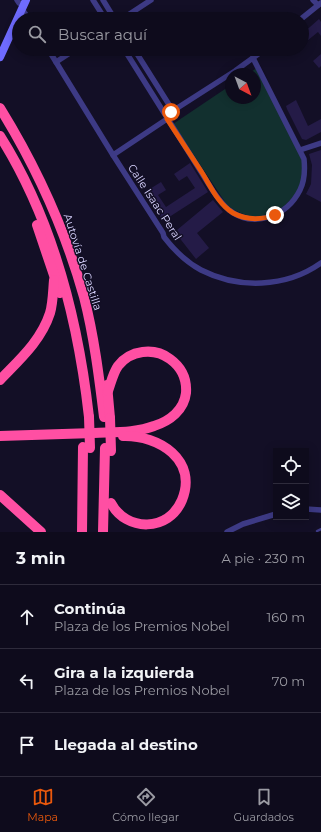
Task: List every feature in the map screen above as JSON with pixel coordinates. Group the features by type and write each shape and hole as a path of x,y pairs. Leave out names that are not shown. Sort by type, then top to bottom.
{"highway":[{"name":"Autovía de Castilla","path":"0,108 33,164 50,200 84,296 107,417 108,450 103,532"},
{"path":"0,136 38,209 58,262 69,300 78,342 85,416 88,532"},
{"path":"0,148 13,171 32,213 58,284 68,324 85,416"},
{"path":"63,234 82,277 95,322 108,391 107,417"},
{"path":"0,380 30,349 46,323 52,301 54,276"},
{"path":"0,436 114,432 154,427 175,415 184,402 186,383 180,368 169,358 159,353 143,352 129,357 118,366 108,391"},
{"path":"0,443 118,436 136,437 157,442 178,458 184,475 184,494 178,509 160,525 147,529 130,527 118,518 111,503"},
{"path":"82,532 87,447"},
{"path":"108,450 111,503 110,532"},
{"path":"0,495 41,532"}],"street":[{"path":"94,0 101,12"},
{"path":"103,0 110,12"},
{"path":"133,12 151,0"},
{"path":"309,12 319,4 313,0"},
{"path":"21,2 26,12"},
{"path":"16,12 21,2"},
{"path":"17,12 21,2"},
{"path":"0,44 12,20"},
{"path":"0,56 12,25"},
{"name":"Calle Isaac Peral","path":"52,56 164,237 182,257 200,269 220,278 239,282 260,283 280,281 293,277 321,263"},
{"path":"56,62 65,56"},
{"path":"128,56 167,119 219,198 228,209 243,216 256,219 268,218 282,211 295,198 301,189 305,170 304,159 300,150 253,58"},
{"path":"138,56 172,110"},
{"path":"113,155 167,119 172,110 256,56"},
{"path":"300,150 321,143"},
{"path":"309,510 321,510"},
{"path":"227,532 243,524 273,515"}],"lane":[{"path":"317,531 321,529"}],"green space":[{"path":"261,73 302,159 302,181 298,191 279,211 266,216 259,217 245,215 232,209 227,205 173,124 225,89 225,104 261,104"}],"building":[{"path":"319,19 321,22 321,36 318,32 309,39 309,28"},
{"path":"321,54 321,66 319,68 313,61"},
{"path":"296,100 308,126 321,119 321,132 306,140 302,139 286,106"},
{"path":"321,150 321,202 306,194 311,184 312,165 309,154"},
{"path":"190,163 208,192 163,221 145,192 161,182 166,190 158,195 166,207 195,188 187,176 179,181 174,174"},
{"path":"213,200 223,212 197,233 209,248 196,259 178,236 180,234 177,230"}],"route":[{"path":"171,112 167,119 215,194 228,209 234,213 253,219 268,218 275,215"}]}
